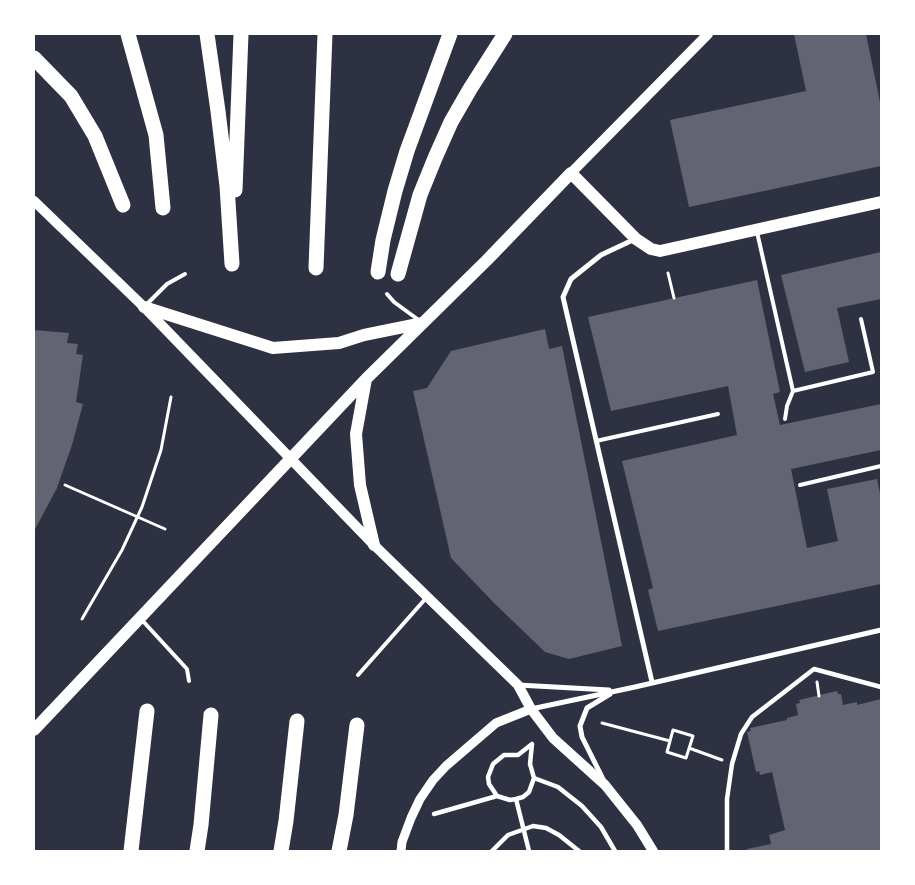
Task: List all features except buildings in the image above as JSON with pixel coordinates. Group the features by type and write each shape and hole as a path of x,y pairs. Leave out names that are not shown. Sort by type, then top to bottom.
{"highway":[{"path":"128,34 156,135 163,208"},
{"path":"207,34 226,177 232,264 241,34"},
{"path":"316,268 326,34"},
{"path":"378,272 383,240 407,151 450,34"},
{"path":"398,274 420,194 451,122 505,34"},
{"path":"34,58 71,96 95,136 123,205"},
{"path":"131,851 147,711"},
{"path":"197,851 211,715"},
{"path":"281,851 297,721"},
{"path":"339,851 346,814 357,725"}],"main road":[{"path":"34,730 366,379 414,325 487,260 708,34"},
{"path":"571,174 636,239 651,249 660,251 881,202"},
{"path":"34,201 144,307 374,545 518,685 532,709 553,738 605,785 637,825 653,851"},
{"path":"144,307 273,348 339,343 364,335 414,325"},
{"path":"366,379 356,434 360,486 374,545"}],"street":[{"path":"636,239 601,255 571,279 563,297 652,682"},
{"path":"401,851 402,842 411,818 420,799 433,780 446,766 496,723 532,709 881,630"},
{"path":"727,851 727,799 732,764 741,734 752,717 814,669 881,687"},
{"path":"518,685 617,690"},
{"path":"605,785 582,737 580,726 588,708 617,690"},
{"path":"532,744 530,764 534,778 529,792 523,797 516,799 503,799 497,796 489,784 488,777 493,764 504,755 518,755 532,744"},
{"path":"534,778 558,787 582,806 601,827 615,851"},
{"path":"434,814 497,796"},
{"path":"516,799 529,851"},
{"path":"492,851 508,835 533,826 546,828 559,834 579,851"}],"lane":[{"path":"756,230 793,391 787,406 785,419"},
{"path":"144,307 167,284 184,274"},
{"path":"387,294 414,325"},
{"path":"793,391 874,372 861,319"},
{"path":"596,441 718,414"},
{"path":"800,485 881,466"},
{"path":"358,675 427,597"},
{"path":"139,617 187,669 189,681"}],"path":[{"path":"668,273 674,298"},
{"path":"82,619 122,550 142,507 161,450 171,397"},
{"path":"65,485 165,529"},
{"path":"817,684 819,696"},
{"path":"602,722 670,741"},
{"path":"673,730 693,736 686,758 666,752 670,741 673,730"},
{"path":"689,748 732,764"}]}
